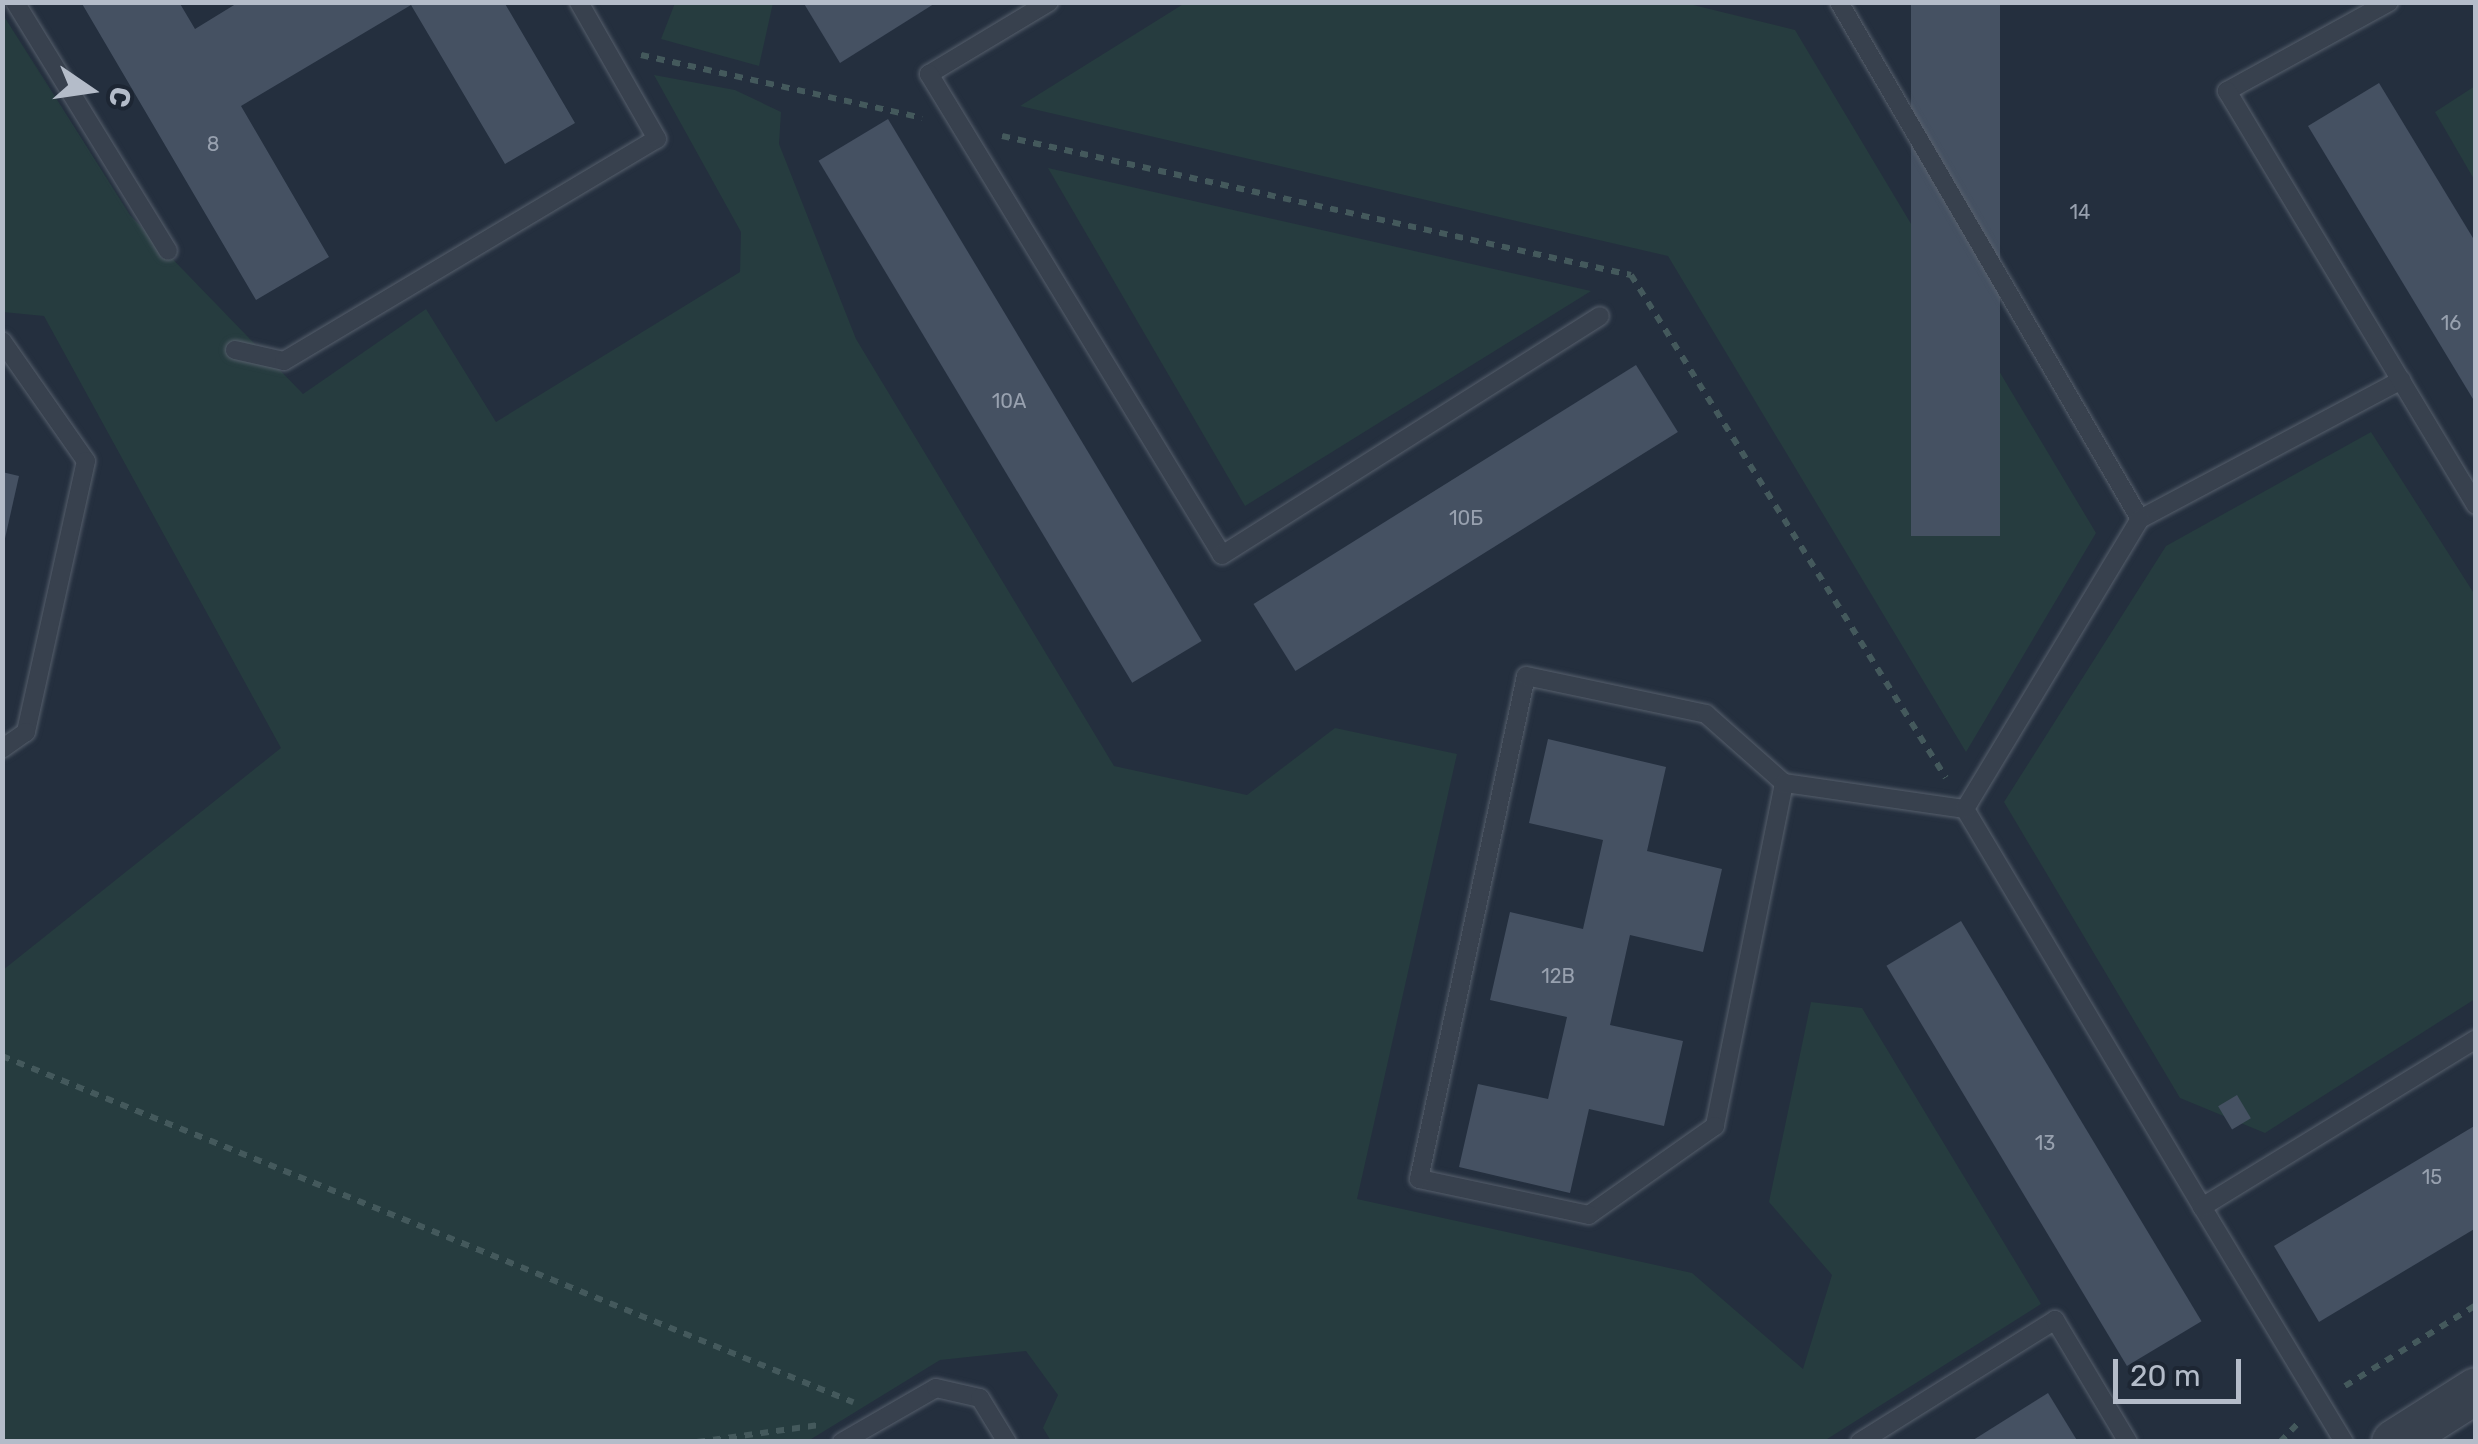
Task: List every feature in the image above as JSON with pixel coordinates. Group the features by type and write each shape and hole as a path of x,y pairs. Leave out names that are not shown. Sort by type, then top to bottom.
{"street":[{"path":"2394,1442 2476,1390"}],"lane":[{"path":"15,2 168,251"},
{"path":"234,350 284,362 657,139 578,2"},
{"path":"1049,2 929,74 1222,555 1600,316"},
{"path":"1839,2 2140,520"},
{"path":"2389,2 2227,91 2476,505"},
{"path":"2,341 86,460 26,732 2,749"},
{"path":"1965,809 2140,520 2401,380"},
{"path":"1784,784 1715,1126 1589,1215 1419,1179 1526,676 1706,714 1784,784 1965,809"},
{"path":"1965,809 2344,1442"},
{"path":"2202,1206 2476,1039"},
{"path":"1860,1442 2055,1320 2128,1442"},
{"path":"842,1442 936,1388 980,1398 1007,1442"}],"path":[{"path":"604,46 1631,275 1965,809"},
{"path":"2,1056 887,1416"},
{"path":"2280,1442 2320,1402 2476,1305"},
{"path":"697,1442 887,1416"}],"green space":[{"path":"1681,2 1795,30 2096,533 1966,752 1668,256 1020,106 1185,3"},
{"path":"675,3 773,3 759,66 661,39"},
{"path":"2,13 130,215 303,394 426,309 496,422 740,272 741,232 654,75 735,90 781,112 779,144 856,339 1114,766 1247,795 1335,728 1457,754 1357,1199 1692,1273 1803,1369 1832,1275 1769,1202 1811,1002 1862,1008 2041,1304 1824,1441 1051,1441 1043,1428 1058,1395 1026,1351 940,1360 808,1441 3,1441 3,970 281,748 44,316 3,312"},
{"path":"2475,86 2475,181 2435,112"},
{"path":"1048,168 1591,291 1245,506"},
{"path":"2371,432 2475,595 2475,999 2265,1133 2180,1098 2004,802 2166,546"}],"building":[{"path":"81,2 179,2 195,29 239,2 504,2 575,123 505,164 411,5 241,106 329,257 256,300"},
{"path":"803,2 937,2 840,63"},
{"path":"1911,2 2000,2 2000,536 1911,536"},
{"path":"2379,83 2476,243 2476,404 2308,126"},
{"path":"888,119 1202,641 1132,683 819,161"},
{"path":"1636,365 1678,432 1295,671 1254,604"},
{"path":"2,472 19,476 4,543 2,543"},
{"path":"1548,739 1666,767 1647,851 1722,869 1703,952 1630,935 1610,1025 1683,1041 1664,1126 1589,1109 1570,1193 1459,1167 1478,1084 1548,1099 1567,1017 1490,1000 1510,912 1583,929 1603,840 1529,823"},
{"path":"1961,921 2202,1321 2127,1366 1886,966"},
{"path":"2237,1095 2251,1118 2232,1129 2218,1106"},
{"path":"2476,1125 2476,1228 2319,1322 2274,1246"},
{"path":"2048,1393 2078,1442 1970,1442"}]}
